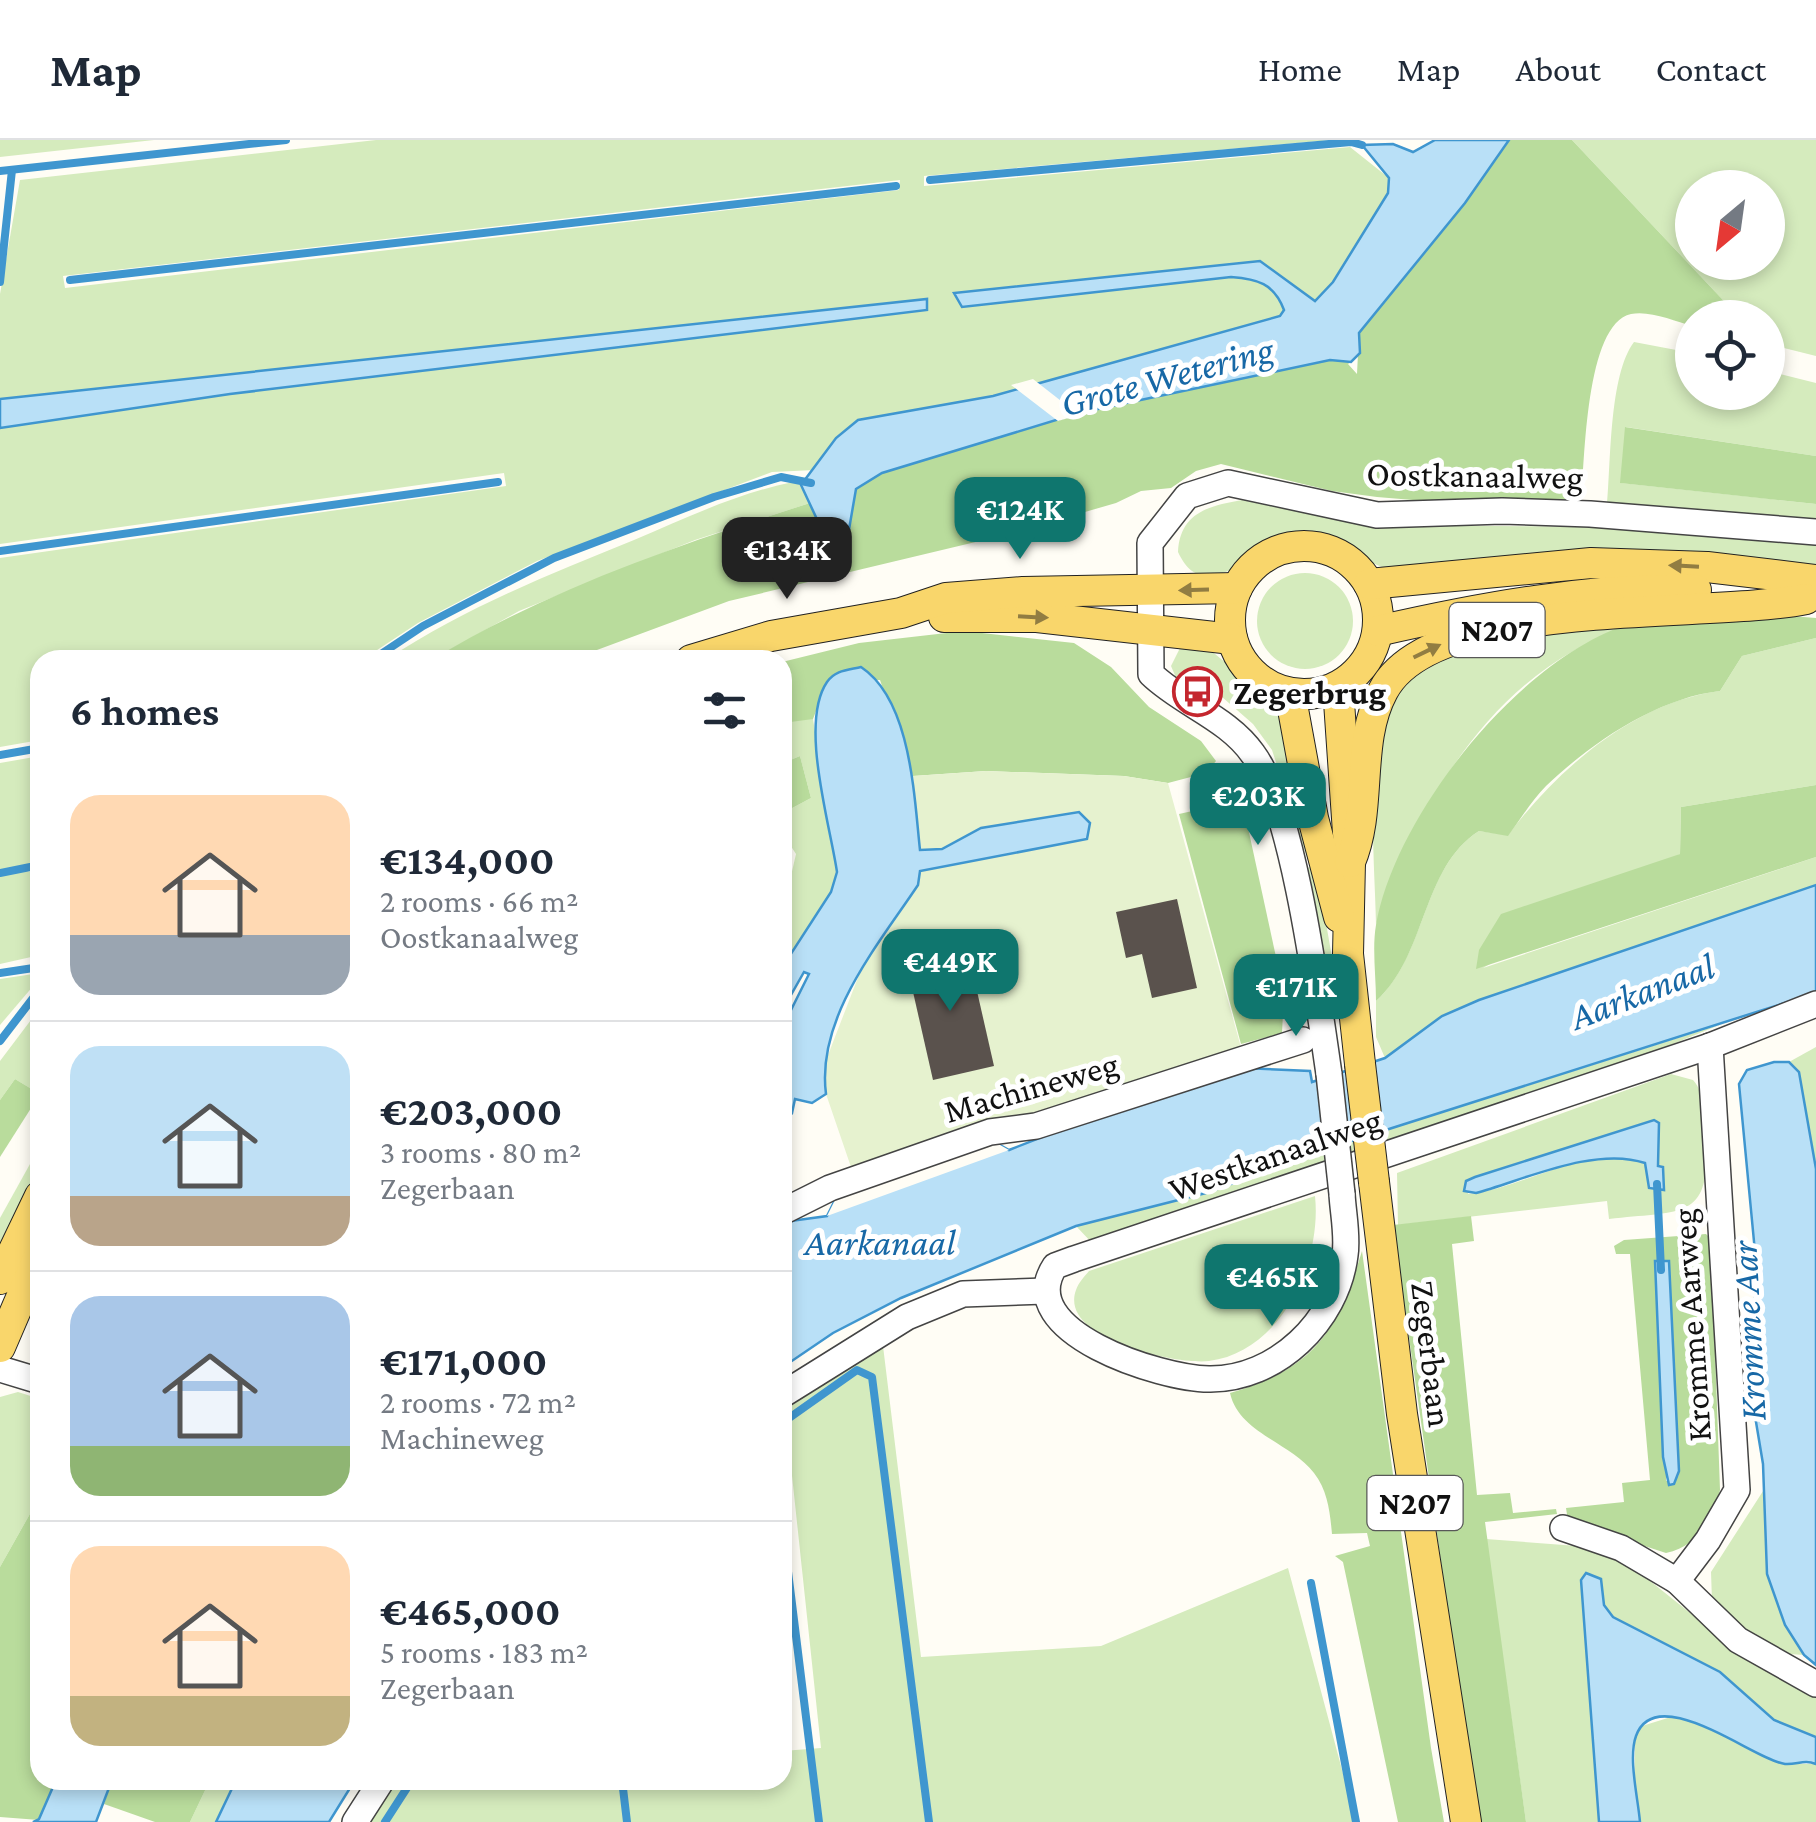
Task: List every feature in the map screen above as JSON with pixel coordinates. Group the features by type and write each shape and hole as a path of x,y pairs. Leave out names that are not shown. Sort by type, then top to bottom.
{"main road":[{"path":"1302,546 1325,549 1346,559 1369,584 1376,602 1378,630 1365,664 1338,686 1314,694 1290,693 1253,674 1232,639 1230,613 1237,588 1259,561 1302,546"},
{"name":"N207","path":"1369,584 1590,563 1707,567 1813,593"},
{"path":"723,650 770,636 901,613 946,598 1237,588"},
{"name":"N207","path":"1378,630 1511,603 1630,590 1813,593"},
{"name":"N207","path":"1350,862 1361,836 1373,712 1393,675 1416,654 1456,638 1609,612 1771,606 1813,593"},
{"path":"901,613 1037,617 1232,639"},
{"name":"Zegerbaan","path":"1338,686 1350,862 1348,954 1360,1064 1404,1432 1466,1822"},
{"name":"Zegerbaan","path":"1290,693 1313,818 1348,954"},
{"path":"0,1279 30,1217"},
{"path":"0,1347 30,1277"}],"street":[{"name":"Oostkanaalweg","path":"1149,628 1150,542 1195,491 1228,482 1377,515 1502,511 1590,514 1816,532"},
{"path":"792,1389 907,1317 963,1294 1045,1291 1052,1312 1064,1326 1087,1341 1166,1373 1211,1380 1261,1367 1292,1349 1318,1324 1339,1284 1346,1252 1329,1074 1294,879 1266,776 1237,736 1151,674 1149,628"},
{"name":"Westkanaalweg","path":"1045,1291 1055,1266 1710,1046 1816,1004"},
{"name":"Machineweg","path":"792,1207 830,1188 990,1132 1036,1126 1303,1040"},
{"name":"Kromme Aarweg","path":"1677,1581 1708,1540 1736,1490 1710,1046"},
{"path":"0,1370 30,1379"},
{"path":"1563,1528 1621,1548 1677,1581 1738,1640 1816,1684"},
{"path":"355,1822 376,1790"}],"green space":[{"path":"0,140 154,140 0,157"},
{"path":"376,140 1331,140 924,176 924,186 1350,147 1389,178 1388,194 1333,282 1315,302 1260,261 954,294 962,307 1231,277 1257,281 1270,288 1284,310 1281,316 992,396 858,420 836,438 815,470 772,472 537,561 418,623 377,650 30,650 30,742 0,747 0,558 506,486 504,473 0,544 0,428 230,394 927,310 926,299 0,399 0,294 20,180","holes":["900,180 899,190 65,288 63,276"]},
{"path":"1509,140 1572,140 1675,249 1675,280 1704,280 1723,300 1675,300 1675,321 1638,313 1616,323 1604,342 1590,397 1581,502 1449,503 1377,497 1332,491 1221,464 1196,471 1171,488 1141,491 1116,503 1009,534 729,601 597,650 450,650 522,611 616,570 810,503 829,545 847,541 856,488 882,473 1078,413 1330,360 1351,362 1348,364 1357,374 1359,333 1465,203"},
{"path":"1572,140 1816,140 1816,356 1785,348 1785,300 1723,300 1704,280 1785,280 1785,170 1675,170 1675,249"},
{"path":"1634,342 1675,350 1675,410 1785,410 1785,375 1816,383 1816,456 1626,427 1621,483 1816,504 1816,530 1607,505 1616,397"},
{"path":"1625,427 1816,456 1816,504 1620,483"},
{"path":"793,482 801,485 810,503 695,540 519,611 450,650 402,650 476,608 538,580 752,493"},
{"path":"1242,500 1362,525 1639,527 1816,541 1816,571 1388,569 1326,540 1302,537 1285,541 1218,575 1203,576 1190,569 1178,552 1190,520 1207,509"},
{"path":"1305,573 1324,576 1339,587 1350,602 1350,640 1339,655 1324,666 1305,669 1286,666 1271,655 1260,640 1257,621 1260,602 1271,587 1286,576"},
{"path":"1738,612 1816,618 1816,638 1742,656 1720,691 1696,695 1649,713 1583,754 1541,792 1508,836 1479,831 1460,847 1446,867 1405,961 1376,1001 1375,934 1388,881 1409,835 1437,789 1470,744 1508,703 1549,668 1591,640 1633,623"},
{"path":"1645,618 1575,650 1539,674 1477,734 1428,806 1376,925 1373,811 1377,752 1391,703 1409,679 1436,660 1505,637"},
{"path":"964,631 1074,643 1111,667 1149,707 1201,741 1216,761 1206,773 1168,783 1124,776 986,771 913,776 880,680 827,682 813,719 792,722 792,660 859,643"},
{"path":"1816,638 1816,785 1681,807 1680,854 1483,968 1816,857 1816,885 1479,1000 1385,1058 1376,1037 1376,1001 1405,960 1434,889 1460,847 1479,831 1508,835 1550,786 1600,742 1658,709 1720,691 1742,656"},
{"path":"1180,648 1209,649 1278,706 1316,866 1340,1003 1334,1005 1305,869 1310,867 1272,750 1253,724 1206,683 1201,690 1194,687 1191,691 1177,680 1171,666"},
{"path":"813,719 837,872 831,892 792,952 792,871 796,854 792,848 792,808 811,798 800,756 792,759 792,721"},
{"path":"800,756 811,798 792,808 792,759"},
{"path":"30,758 30,871 26,872 30,871 30,957 0,964 0,763"},
{"path":"986,771 1124,776 1168,783 1242,1051 852,1170 826,1094 823,1068 864,962 887,932 920,850 913,776"},
{"path":"1816,785 1816,857 1476,969 1479,950 1501,914 1680,854 1681,807"},
{"path":"1242,800 1284,994 1282,1033 1241,1044 1179,814"},
{"path":"30,974 30,990 0,1025 0,979"},
{"path":"30,1021 30,1088 15,1079 0,1100 0,1061"},
{"path":"1722,1024 1562,1089 1093,1244 1076,1226 1206,1193 1345,1143"},
{"path":"1816,1047 1816,1462 1789,1062"},
{"path":"1671,1074 1693,1080 1703,1099 1707,1162 1704,1183 1698,1197 1674,1211 1609,1219 1607,1201 1398,1225 1397,1173","holes":["1646,1122 1659,1124 1657,1163 1663,1168 1663,1190 1649,1188 1645,1164 1600,1159 1468,1194 1475,1177"]},
{"path":"15,1079 30,1088 30,1110 0,1157 0,1100"},
{"path":"30,1164 30,1202 0,1264 0,1218"},
{"path":"1315,1196 1312,1248 1292,1300 1257,1341 1235,1354 1193,1361 1148,1353 1101,1335 1075,1307 1077,1287 1089,1271"},
{"path":"1471,1216 1474,1241 1452,1244 1477,1495 1510,1493 1513,1513 1556,1509 1557,1514 1485,1522 1526,1822 1478,1822 1393,1225"},
{"path":"1706,1234 1711,1239 1720,1490 1714,1512 1703,1530 1687,1544 1666,1553 1568,1521 1566,1508 1624,1502 1622,1483 1650,1480 1630,1254 1616,1254 1614,1246 1624,1240","holes":["1666,1260 1678,1477 1666,1481"]},
{"path":"1362,1251 1444,1822 1398,1822 1343,1562 1335,1556 1370,1546 1367,1533 1332,1534 1325,1495 1314,1473 1254,1428 1235,1407 1230,1393 1283,1372 1319,1343 1343,1304"},
{"path":"883,1346 921,1657 1101,1646 1288,1568 1356,1822 365,1822 386,1790 792,1790 792,1750 821,1748 792,1476 792,1405"},
{"path":"18,1392 30,1396 30,1514 0,1567 0,1397"},
{"path":"1765,1488 1774,1592 1804,1655 1775,1653 1712,1601 1711,1572"},
{"path":"30,1514 30,1790 52,1790 39,1820 0,1817 0,1567"},
{"path":"1486,1539 1577,1546 1625,1561 1743,1655 1816,1697 1816,1737 1774,1720 1720,1672 1613,1617 1604,1605 1601,1579 1594,1748 1599,1822 1526,1822"},
{"path":"1671,1717 1691,1720 1785,1764 1816,1764 1816,1822 1634,1822 1635,1738 1642,1726"},
{"path":"109,1790 205,1790 190,1822 155,1822 104,1804"},
{"path":"205,1790 231,1790 216,1822 190,1822"}],"water":[{"name":"Grote Wetering","path":"1435,140 1509,140 1465,203 1359,333 1360,353 1351,362 1330,360 1079,413 882,473 856,489 847,541 829,545 801,485 836,438 858,420 993,396 1280,316 1284,310 1264,284 1231,277 962,307 954,293 1260,261 1315,301 1333,282 1388,193 1389,178 1362,145 1393,144 1413,152"},
{"path":"927,299 927,310 230,394 0,428 0,399"},
{"path":"861,667 878,682 890,702 907,750 920,850 942,849 981,828 1079,812 1090,823 1087,839 920,871 918,885 869,957 840,1010 825,1066 826,1094 812,1103 795,1099 792,1113 792,1008 809,974 804,972 792,993 792,952 831,892 837,872 819,774 816,722 827,682 842,671"},
{"name":"Aarkanaal","path":"1816,885 1816,993 1345,1143 1206,1193 1076,1226 901,1298 833,1333 792,1361 792,1221 827,1216 838,1194 991,1140 1009,1150 1170,1087 1243,1068 1310,1071 1312,1082 1385,1058 1442,1016"},
{"path":"1789,1062 1799,1072 1816,1169 1816,1665 1804,1655 1785,1625 1767,1574 1763,1464 1754,1410 1755,1252 1739,1084 1747,1070"},
{"path":"1654,1120 1659,1123 1658,1166 1663,1167 1664,1190 1649,1188 1645,1163 1604,1159 1560,1167 1476,1193 1464,1191 1466,1181 1475,1177"},
{"path":"1655,1261 1669,1261 1679,1471 1674,1484 1669,1485 1663,1457"},
{"path":"1586,1573 1601,1579 1604,1605 1613,1617 1720,1672 1774,1720 1816,1737 1816,1764 1771,1760 1707,1728 1664,1716 1647,1721 1636,1736 1633,1767 1640,1822 1599,1822 1581,1580"},
{"path":"52,1790 108,1790 96,1822 33,1822 39,1819"},
{"path":"231,1790 349,1790 329,1822 216,1822"}],"pier":[{"path":"1033,379 1079,415 1058,421 1011,385"},
{"path":"991,1140 1009,1150 827,1216 838,1194"}],"building":[{"path":"1177,899 1197,988 1152,998 1142,954 1126,958 1116,912"},
{"path":"967,947 994,1066 933,1080 906,961"}],"waterway":[{"path":"0,171 286,140"},
{"path":"930,180 1351,142 1362,145"},
{"path":"0,282 12,170"},
{"path":"70,280 896,186"},
{"path":"387,650 423,626 554,558 714,497 781,477 811,483"},
{"path":"0,551 498,482"},
{"path":"0,755 30,750"},
{"path":"0,873 30,867"},
{"path":"0,973 30,968"},
{"path":"0,1041 30,1002"},
{"path":"1657,1184 1661,1270"},
{"path":"792,1416 857,1370 872,1377 929,1822"},
{"path":"1311,1583 1356,1822"},
{"path":"792,1604 819,1822"},
{"path":"385,1822 406,1790"},
{"path":"623,1790 627,1822"}],"place":[{"name":"Zegerbrug","path":"1198,692"}],"water label":[{"name":"Kromme Aar","path":"1748,1331"}]}
